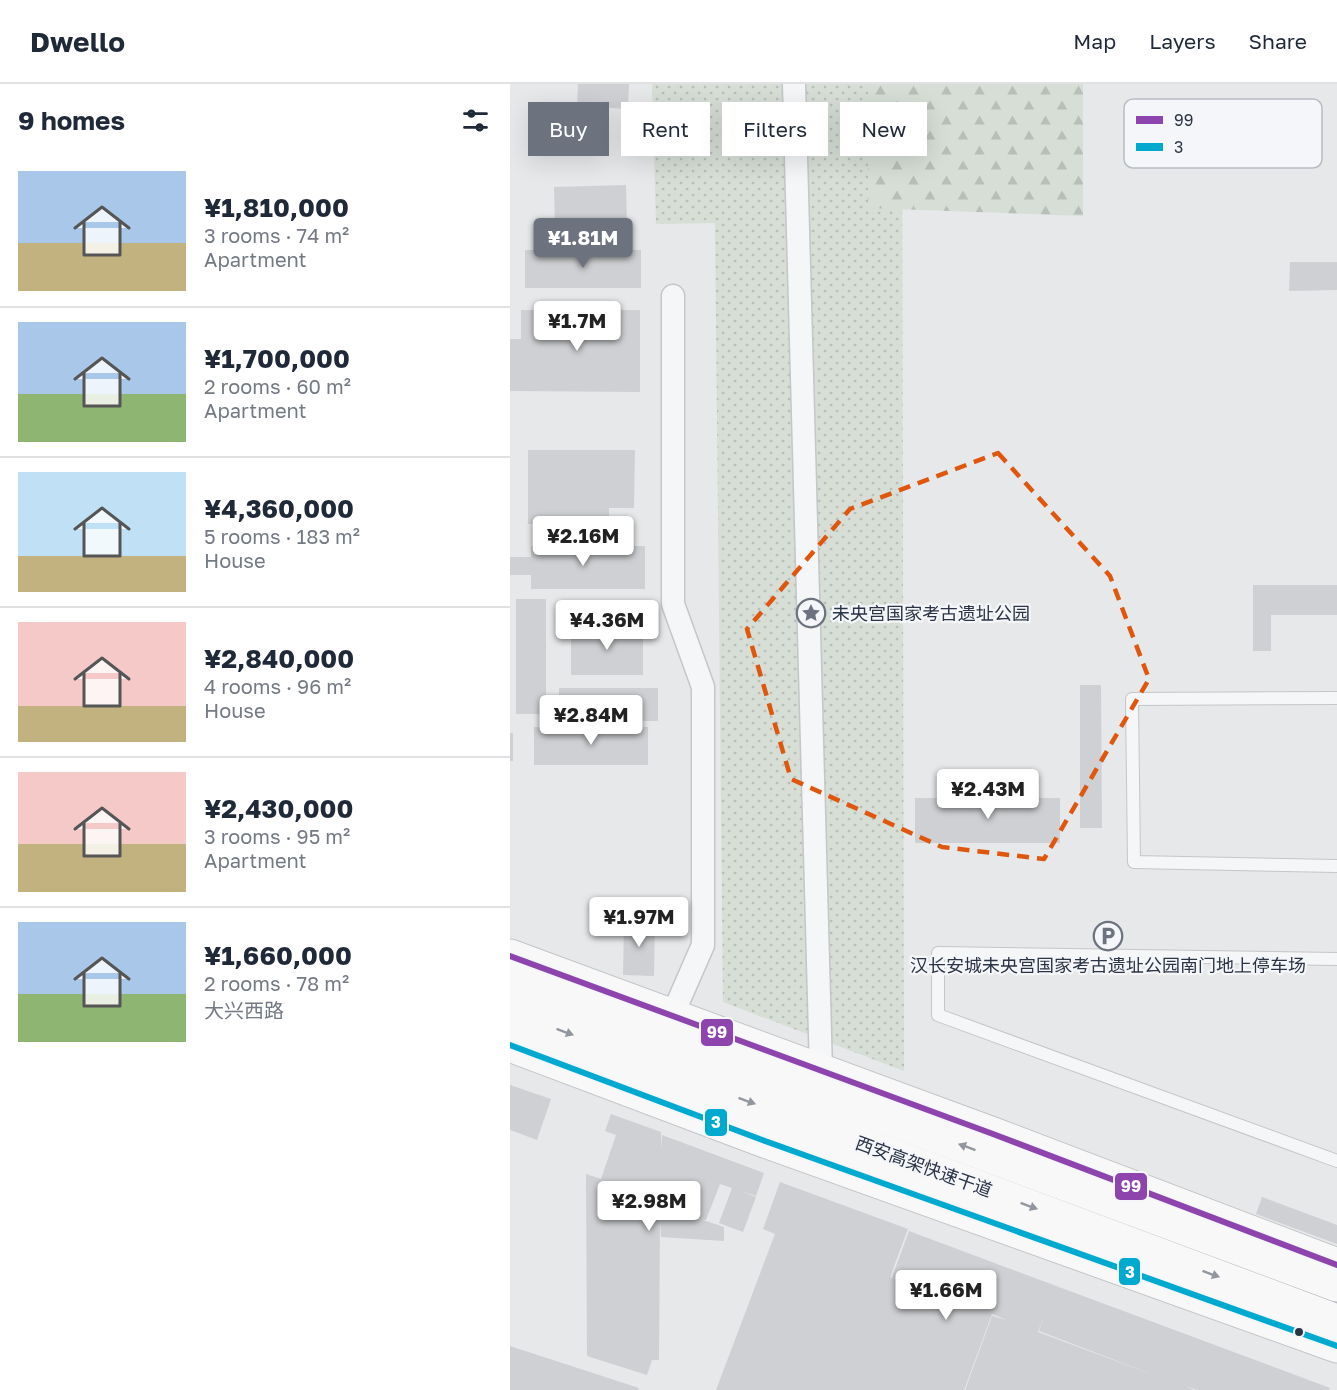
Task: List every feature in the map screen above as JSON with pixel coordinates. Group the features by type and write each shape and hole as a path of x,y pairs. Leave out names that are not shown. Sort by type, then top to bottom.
{"main road":[{"path":"510,956 1337,1265"},
{"name":"西安高架快速干道","path":"510,978 1337,1285"},
{"name":"西安高架快速干道","path":"510,1012 1337,1321"},
{"path":"510,1045 776,1145 1337,1346"}],"street":[{"path":"794,84 821,1071"},
{"path":"672,1016 703,945 703,687 673,604 673,296"}],"lane":[{"path":"1337,698 1132,699 1134,862 1337,866"},
{"path":"1337,959 938,953 938,1015 1337,1161"}],"highlighted area":[{"path":"998,453 1110,576 1149,679 1044,859 942,847 791,779 747,629 850,509"}],"green space":[{"name":"未央宫国家考古遗址公园","path":"652,84 902,84 902,102 840,102 840,156 902,156 904,1071 723,1002 715,223 656,224 654,156 710,156 710,102 653,102"},
{"path":"868,84 1083,84 1083,216 868,208 868,156 927,156 927,102 868,102"}],"building":[{"path":"578,84 629,84 628,102 621,102 621,109 609,108 609,102 577,102"},
{"path":"626,185 627,224 555,227 554,187"},
{"path":"525,250 641,250 641,288 525,288"},
{"path":"1290,262 1337,262 1337,290 1289,291"},
{"path":"521,310 640,310 640,392 510,391 510,339 521,339"},
{"path":"528,450 635,450 634,508 609,508 609,524 528,524"},
{"path":"531,546 645,546 645,589 531,589 531,575 510,575 510,557 531,557"},
{"path":"1253,585 1337,585 1337,615 1271,615 1271,651 1253,651"},
{"path":"516,599 546,599 546,714 516,714"},
{"path":"571,627 643,627 643,675 571,675"},
{"path":"1080,685 1101,685 1102,828 1080,828"},
{"path":"559,688 658,688 658,721 559,721"},
{"path":"534,727 648,727 648,765 534,765"},
{"path":"510,733 513,733 513,761 510,761"},
{"path":"915,798 1060,798 1060,843 915,843"},
{"path":"624,921 655,922 654,976 623,975"},
{"path":"510,1085 551,1099 537,1140 510,1130"},
{"path":"611,1114 661,1132 661,1150 662,1135 764,1173 756,1196 740,1191 756,1197 743,1232 719,1223 732,1188 720,1184 706,1220 703,1220 724,1227 724,1241 661,1237 660,1218 659,1360 652,1360 647,1375 587,1356 586,1174 601,1179 616,1135 605,1131"},
{"path":"780,1182 908,1229 890,1277 949,1299 892,1277 909,1231 1330,1388 1329,1390 1197,1390 1186,1386 1194,1390 965,1390 992,1316 1007,1320 992,1314 964,1390 716,1390 775,1234 763,1229","holes":["1044,1315 1039,1331 1167,1380 1038,1332"]},
{"path":"1262,1197 1337,1225 1337,1244 1256,1214"},
{"path":"510,1346 639,1388 638,1390 510,1390"}],"transit line":[{"name":"99","path":"510,956 993,1134 1337,1265"},
{"name":"3","path":"510,1045 765,1141 1337,1346"}],"place":[{"name":"未央宫国家考古遗址公园","path":"811,613"},
{"name":"汉长安城未央宫国家考古遗址公园南门地上停车场","path":"1108,936"}]}
